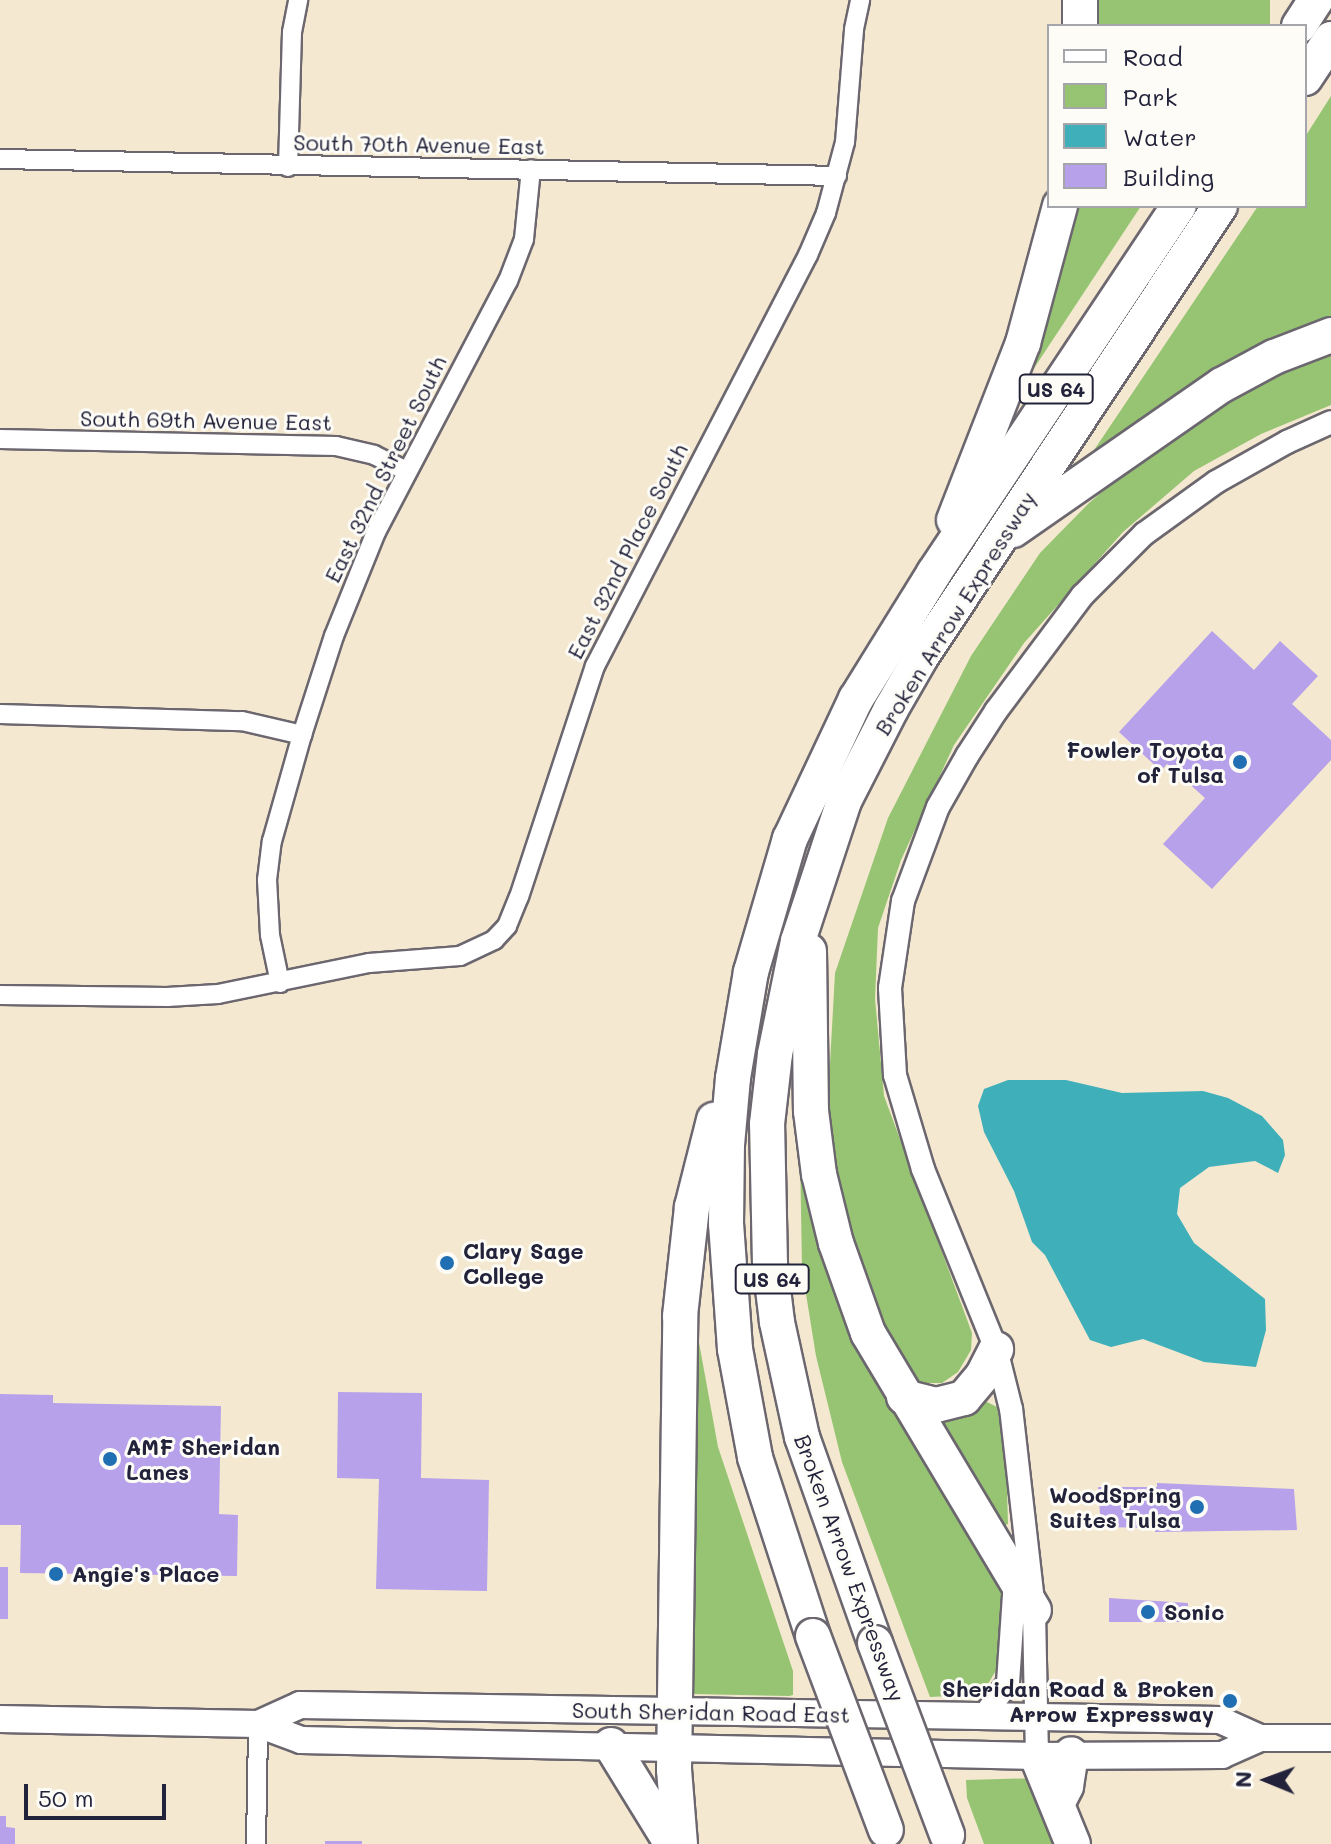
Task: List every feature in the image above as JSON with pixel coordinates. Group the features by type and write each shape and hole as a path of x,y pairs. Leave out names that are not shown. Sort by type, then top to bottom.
{"highway":[{"path":"1080,0 1080,24"},
{"path":"1300,24 1316,0"},
{"path":"1307,75 1331,39"},
{"path":"934,573 1023,343 1059,208"},
{"name":"Broken Arrow Expressway","path":"889,1837 813,1636 755,1457 735,1349 726,1224 727,1145 733,1078 751,972 790,839 822,765 856,699 934,573 1178,208"},
{"name":"Broken Arrow Expressway","path":"948,1839 802,1437 777,1322 766,1197 769,1110 785,997 808,903 844,801 862,762 921,657 1219,208"},
{"path":"999,540 1222,385 1274,357 1331,335"},
{"path":"808,903 811,1111 819,1174 836,1243 868,1333 1034,1610"},
{"path":"680,1844 675,1800 675,1711 680,1316 692,1207 751,972"},
{"path":"904,1397 936,1405 964,1398 983,1375 996,1349"},
{"path":"611,1745 672,1844"},
{"path":"1058,1802 1066,1786 1071,1754"},
{"path":"1037,1756 1073,1844"}],"main road":[{"name":"South Sheridan Road East","path":"258,1724 300,1705 1220,1720 1260,1738"},
{"name":"South Sheridan Road East","path":"0,1719 258,1724 301,1740 1037,1756 1222,1755 1260,1738 1331,1738"}],"street":[{"path":"288,167 292,32 298,0"},
{"name":"East 32nd Place South","path":"280,983 356,965 442,959 477,951 494,940 513,915 595,666 808,255 837,176 848,120 854,29 860,0"},
{"name":"South 70th Avenue East","path":"0,159 837,176"},
{"name":"East 32nd Street South","path":"280,983 270,935 267,880 272,841 302,735 355,582 407,471 508,281 524,239 531,169"},
{"path":"1037,1756 1034,1610 1025,1545 1019,1458 996,1349 923,1169 895,1075 890,988 903,901 938,807 967,756 996,711 1082,596 1144,534 1216,482 1287,442 1331,422"},
{"name":"South 69th Avenue East","path":"0,439 336,446 374,455 407,471"},
{"path":"0,714 242,721 302,735"},
{"path":"0,995 196,997 280,983"},
{"path":"983,1717 1008,1683 1015,1581 1025,1545"},
{"path":"256,1844 258,1724"}],"green space":[{"path":"1088,0 1270,0 1270,24 1088,24"},
{"path":"1331,96 1331,320 1086,462 1257,208 1307,208 1307,134"},
{"path":"1068,208 1140,208 1013,400"},
{"path":"1331,347 1331,405 1261,434 1194,471 1123,532 1024,643 954,745 901,860 878,928 875,999 884,1096 972,1333 971,1350 958,1372 942,1383 916,1383 876,1315 840,1197 827,1118 835,973 888,818 971,656 1040,553 1089,503 1158,444 1227,398"},
{"path":"800,1151 815,1193 1005,1589 998,1667 988,1684 970,1695 930,1697 842,1462 816,1356 802,1269"},
{"path":"694,1315 718,1447 793,1671 793,1695 693,1694 684,1685"},
{"path":"985,1401 997,1407 1006,1457 1008,1524 996,1528 938,1421"},
{"path":"1039,1778 1063,1844 984,1844 967,1798 966,1780"}],"water":[{"path":"1008,1080 1066,1080 1122,1093 1203,1091 1228,1098 1262,1116 1283,1140 1285,1155 1278,1173 1255,1161 1209,1167 1180,1188 1177,1214 1194,1243 1265,1299 1266,1330 1256,1367 1204,1362 1143,1339 1111,1347 1090,1340 1045,1255 1032,1242 1014,1191 984,1132 978,1106 984,1089"}],"building":[{"name":"Fowler Toyota of Tulsa","path":"1212,631 1254,670 1280,641 1318,676 1292,704 1331,740 1331,760 1212,889 1163,844 1205,798 1167,764 1161,771 1119,732"},
{"path":"338,1392 422,1393 421,1478 489,1480 487,1591 376,1589 379,1479 337,1478"},
{"name":"AMF Sheridan Lanes","path":"0,1394 53,1395 53,1403 221,1406 219,1514 238,1515 237,1576 20,1573 21,1525 0,1525"},
{"name":"WoodSpring Suites Tulsa","path":"1157,1483 1294,1489 1297,1530 1155,1532 1155,1528 1101,1527 1098,1487 1157,1487"},
{"path":"0,1567 8,1567 8,1619 0,1619"},
{"name":"Sonic","path":"1109,1598 1188,1603 1188,1622 1109,1622"},
{"path":"0,1816 6,1816 6,1827 15,1828 15,1844 0,1844"},
{"path":"325,1841 362,1841 362,1844 325,1844"}],"place":[{"name":"Fowler Toyota of Tulsa","path":"1240,762"},
{"name":"Clary Sage College","path":"447,1263"},
{"name":"AMF Sheridan Lanes","path":"110,1459"},
{"name":"WoodSpring Suites Tulsa","path":"1197,1507"},
{"name":"Angie's Place","path":"56,1574"},
{"name":"Sonic","path":"1148,1612"},
{"name":"Sheridan Road & Broken Arrow Expressway","path":"1230,1701"}]}
